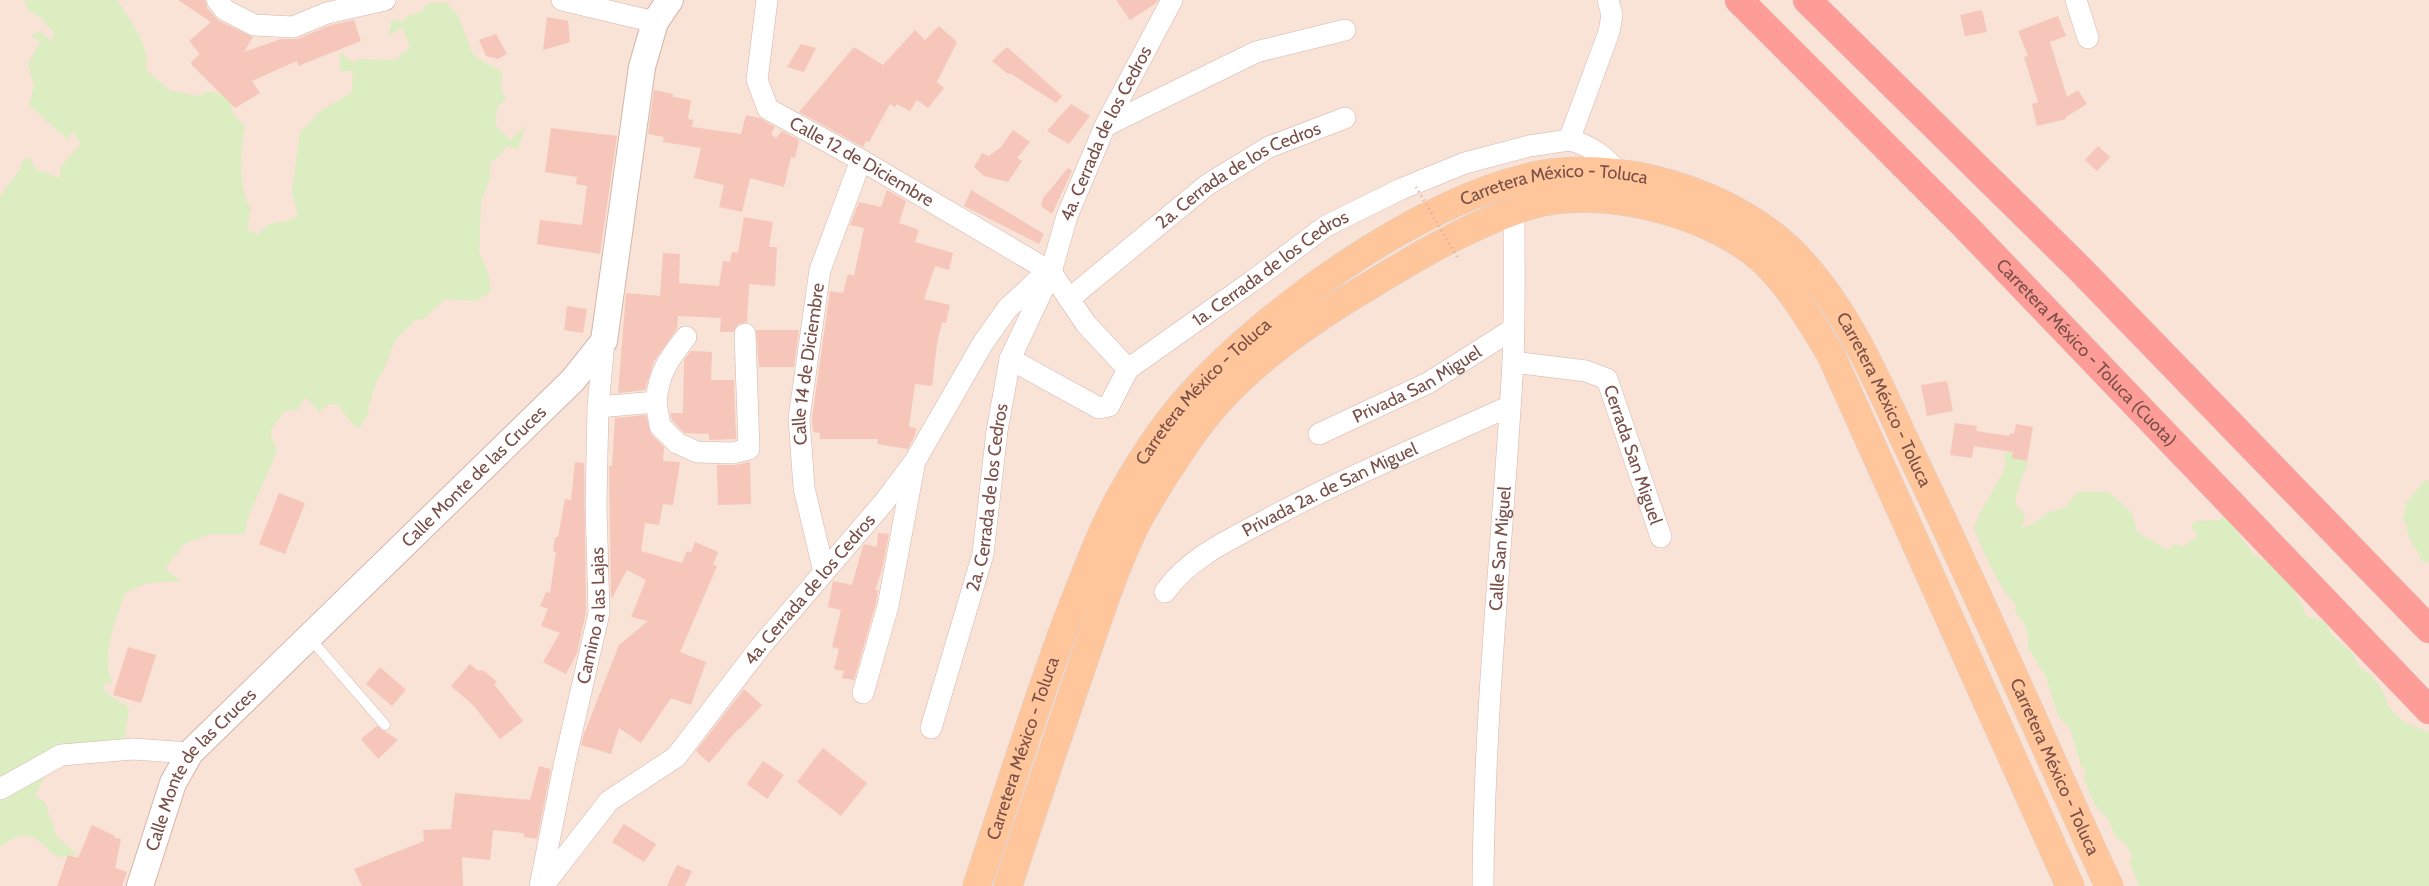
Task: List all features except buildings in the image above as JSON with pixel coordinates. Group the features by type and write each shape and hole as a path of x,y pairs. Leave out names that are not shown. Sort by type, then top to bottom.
{"highway":[{"name":"Carretera México - Toluca (Cuota)","path":"1739,0 1964,225 2429,710"},
{"path":"1807,0 2080,268 2429,629"}],"main road":[{"name":"Carretera México - Toluca","path":"978,886 1057,648 1095,548 1125,487 1155,441 1191,394 1234,352 1280,312 1334,273 1424,218 1463,200 1530,177 1580,172 1621,174 1684,188 1714,199 1776,238 1797,257 1840,313 1867,361 1948,531 2109,886"},
{"name":"Carretera México - Toluca","path":"1008,886 1123,552 1139,519 1189,438 1215,404 1291,338 1351,297 1410,261 1450,239 1514,211 1542,202 1575,198 1647,205 1678,214 1730,237 1757,256 1774,272 1800,304 1831,355 2070,886"}],"street":[{"path":"217,0 225,10 254,25 293,27 327,13 385,0"},
{"path":"562,0 655,22"},
{"name":"Calle Monte de las Cruces","path":"140,886 173,783 190,753 574,380 604,341 642,67 655,22 670,0"},
{"name":"Calle 12 de Diciembre","path":"767,0 757,80 768,109 861,160 1051,272"},
{"name":"4a. Cerrada de los Cedros","path":"542,886 609,801 676,757 762,646 885,501 915,461 983,343 1007,309 1040,278 1051,272 1067,216 1105,126 1172,0"},
{"path":"1608,0 1612,15 1609,32 1569,140 1582,143 1600,152 1621,174"},
{"path":"2076,0 2088,38"},
{"path":"1105,126 1256,52 1345,30"},
{"name":"2a. Cerrada de los Cedros","path":"1069,299 1207,185 1269,147 1345,118"},
{"name":"1a. Cerrada de los Cedros","path":"1010,359 1104,409 1109,406 1128,369 1326,226 1401,189 1466,162 1529,146 1569,140"},
{"name":"Calle 14 de Diciembre","path":"824,572 804,488 799,418 820,270 861,160"},
{"name":"Calle San Miguel","path":"1483,886 1483,802 1487,726 1508,407 1513,362 1514,211"},
{"path":"1051,272 1086,324 1128,369"},
{"name":"2a. Cerrada de los Cedros","path":"931,728 983,554 996,431 1010,359 1051,272"},
{"name":"Privada San Miguel","path":"1319,434 1428,383 1513,329"},
{"path":"686,337 671,357 658,380 656,402 660,426 677,443 697,452 732,453 749,449 744,334"},
{"name":"Camino a las Lajas","path":"542,886 565,761 599,613 596,560 598,407 604,341"},
{"name":"Cerrada San Miguel","path":"1513,362 1586,371 1607,379 1661,537"},
{"path":"598,407 656,402"},
{"name":"Privada 2a. de San Miguel","path":"1165,592 1180,574 1233,538 1316,493 1508,407"},
{"path":"863,694 888,606 915,461"},
{"path":"0,789 61,755 133,749 190,753"}],"lane":[{"path":"308,637 385,725"}],"path":[{"path":"1416,187 1459,260"}],"shaded area":[{"path":"0,0 2429,0 2429,886 0,886"}],"green space":[{"path":"24,0 117,0 142,42 147,61 146,70 169,90 198,96 209,91 228,96 233,114 245,127 241,169 244,192 251,208 247,229 257,235 269,224 287,221 298,216 292,192 300,131 321,111 352,92 353,71 340,71 340,52 354,63 359,59 395,60 410,47 402,27 388,37 392,19 404,22 405,17 423,11 427,4 446,2 458,15 473,55 502,72 501,88 506,100 498,105 495,125 510,140 525,126 518,149 506,146 503,152 490,163 490,180 481,201 479,252 489,276 491,292 475,301 445,299 422,320 416,319 395,340 383,372 377,380 369,404 368,414 359,428 353,425 338,405 329,404 319,412 306,397 298,409 284,411 270,432 277,451 247,520 245,534 210,534 184,544 165,569 181,581 147,583 125,593 109,649 108,661 112,683 105,683 104,691 129,708 124,742 69,748 45,776 35,796 45,802 57,837 77,855 56,857 30,836 17,837 0,847 0,196 20,169 23,160 30,157 35,169 60,178 61,166 81,144 73,131 68,140 29,105 34,85 28,64 40,42 31,36 39,31 53,42 54,33 39,16 28,11"},
{"path":"2022,451 2023,458 2028,464 2019,484 2015,504 2025,515 2022,528 2032,525 2047,513 2065,508 2077,492 2109,492 2132,513 2137,532 2168,550 2175,544 2184,547 2198,535 2191,527 2195,521 2219,520 2229,511 2240,536 2255,556 2278,568 2288,580 2306,616 2327,623 2330,633 2352,653 2360,668 2370,674 2384,693 2387,703 2394,713 2404,722 2429,733 2429,886 2139,886 2130,864 2132,855 2125,843 2116,838 2108,819 2095,805 2084,779 2086,771 2081,766 2070,728 2058,716 2046,677 2027,646 2027,632 2024,623 2015,611 2016,605 1997,579 1974,528 1980,513 2005,469 2005,452"},
{"path":"2425,479 2429,482 2429,562 2422,562 2403,519 2406,504"}]}
